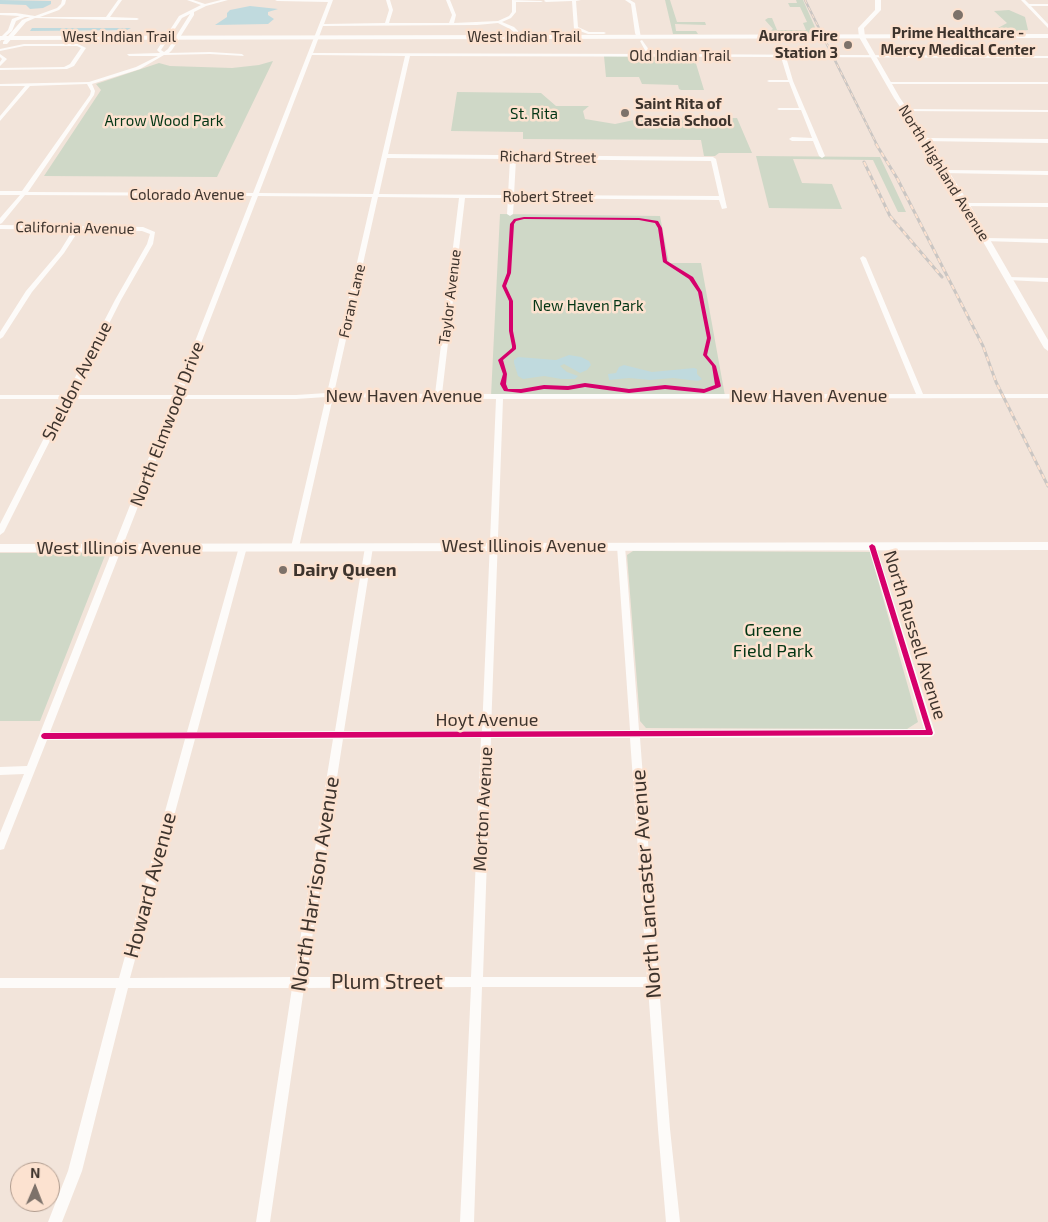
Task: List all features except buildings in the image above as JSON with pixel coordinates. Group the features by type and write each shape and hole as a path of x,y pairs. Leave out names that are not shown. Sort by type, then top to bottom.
{"main road":[{"name":"West Indian Trail","path":"1,38 640,39 1048,36"},
{"name":"West Illinois Avenue","path":"0,548 1048,546"}],"street":[{"path":"1,49 7,46 4,44 22,23 61,6 64,0"},
{"path":"106,19 120,0"},
{"path":"189,0 205,5"},
{"path":"163,53 159,50 180,17 205,5 226,0"},
{"path":"277,0 331,1"},
{"path":"387,24 391,10 388,0"},
{"path":"448,0 454,15 451,24"},
{"path":"627,0 633,3 636,33 650,56"},
{"path":"862,37 861,28 878,10 878,0"},
{"path":"1023,0 1048,27"},
{"name":"North Elmwood Drive","path":"0,846 331,1"},
{"path":"322,25 499,22 510,17 514,12 514,1 576,1 576,28 588,33 604,33"},
{"path":"1028,5 1048,5"},
{"path":"0,85 89,83 144,66 170,50 192,12"},
{"path":"0,14 24,15 44,13"},
{"path":"1,38 10,30 14,20 24,15 34,17 137,19"},
{"path":"499,22 516,32 514,55"},
{"name":"North Highland Avenue","path":"862,37 888,83 966,205 1048,348"},
{"path":"0,69 65,68 72,65 84,48 78,45 23,45 1,49"},
{"path":"129,55 163,53 242,55"},
{"name":"Old Indian Trail","path":"311,54 1048,57"},
{"name":"Foran Lane","path":"295,547 408,54"},
{"path":"0,55 5,59 0,65"},
{"path":"783,56 791,82 822,156"},
{"path":"769,81 791,82"},
{"path":"0,222 24,194 92,95 93,91 89,83"},
{"path":"888,83 1048,83"},
{"path":"0,119 28,85"},
{"path":"779,109 803,109"},
{"path":"905,110 1048,111"},
{"path":"792,139 815,140"},
{"path":"926,140 1048,141"},
{"name":"Richard Street","path":"384,156 712,159 722,198"},
{"path":"510,214 513,157"},
{"path":"946,172 1048,173"},
{"name":"Colorado Avenue","path":"0,193 375,196"},
{"name":"Robert Street","path":"375,196 722,198"},
{"name":"Taylor Avenue","path":"438,396 462,197"},
{"path":"722,198 724,208"},
{"path":"966,205 1048,205"},
{"name":"California Avenue","path":"0,227 143,229 150,231"},
{"path":"0,337 28,291 62,252 77,228"},
{"name":"Sheldon Avenue","path":"0,532 118,300 150,244 153,233 150,231"},
{"path":"986,240 1048,241"},
{"path":"863,258 920,396"},
{"path":"1009,280 1048,280"},
{"name":"New Haven Avenue","path":"0,397 330,395 500,397 1048,396"},
{"name":"Morton Avenue","path":"467,1222 500,397"},
{"name":"North Lancaster Avenue","path":"621,546 673,1222"},
{"name":"North Russell Avenue","path":"872,546 930,733"},
{"name":"Howard Avenue","path":"55,1222 75,1171 123,983 243,547"},
{"name":"North Harrison Avenue","path":"263,1222 299,983 369,547"},
{"name":"Hoyt Avenue","path":"44,736 930,733"},
{"path":"0,771 30,770"},
{"name":"Plum Street","path":"0,984 654,982"}],"green space":[{"path":"665,0 670,0 677,22 705,22 706,25 675,24 676,31 696,31 698,34 673,34"},
{"path":"796,0 803,0 818,34 771,34 770,31 773,29 765,20 768,18 772,18 777,30 806,30 803,23 807,22 800,7 790,7 788,3 797,3"},
{"path":"1009,10 1025,17 1028,30 1014,32 998,28 1007,23 994,11"},
{"path":"604,56 694,57 704,90 681,90 678,85 642,84 639,77 606,77"},
{"name":"Arrow Wood Park","path":"273,61 217,177 44,176 101,90 96,84 159,63 170,66 232,68 259,65"},
{"name":"St. Rita","path":"457,92 541,93 556,106 589,106 583,111 585,119 615,124 643,118 737,118 752,153 719,153 715,156 704,156 701,140 523,139 523,132 451,131"},
{"path":"756,156 880,157 906,212 898,212 873,160 793,159 802,183 832,184 842,209 769,208"},
{"name":"New Haven Park","path":"500,214 660,216 669,263 701,263 725,396 491,396"},
{"name":"Greene Field Park","path":"633,551 870,552 918,722 907,729 646,728 640,721 627,555"},
{"path":"0,553 106,553 40,721 0,721"}],"water":[{"path":"0,0 51,1 51,4 43,8 30,9 26,5 0,4"},
{"path":"250,6 278,9 268,12 268,15 274,19 268,24 215,25 227,17 227,13 230,10"},
{"path":"32,28 131,28 127,30 30,31"},
{"path":"569,355 581,357 589,361 591,365 587,370 580,373 564,364 560,366 567,372 578,376 575,379 544,376 523,379 518,376 514,363 514,360 518,357 556,360"},
{"path":"624,365 652,372 694,368 697,369 697,374 702,379 698,381 673,378 609,380 608,374 616,373 619,367"}],"railway":[{"path":"805,0 877,145"},
{"path":"876,144 897,178 983,346 996,382 1048,486"},
{"path":"864,162 890,216 942,277"}],"cycle path":[{"path":"524,218 639,219 657,222 660,228 665,262 691,278 700,292 709,338 705,355 714,366 718,386 704,391 665,387 629,391 585,385 568,388 544,387 521,391 506,390 503,384 505,374 500,360 514,346 511,331 511,301 504,286 509,273 512,224 515,220 524,218"},
{"path":"44,736 930,733 872,546"}],"place":[{"name":"Prime Healthcare - Mercy Medical Center","path":"958,15"},
{"name":"Aurora Fire Station 3","path":"848,45"},
{"name":"Saint Rita of Cascia School","path":"625,113"},
{"name":"Dairy Queen","path":"283,570"}]}
